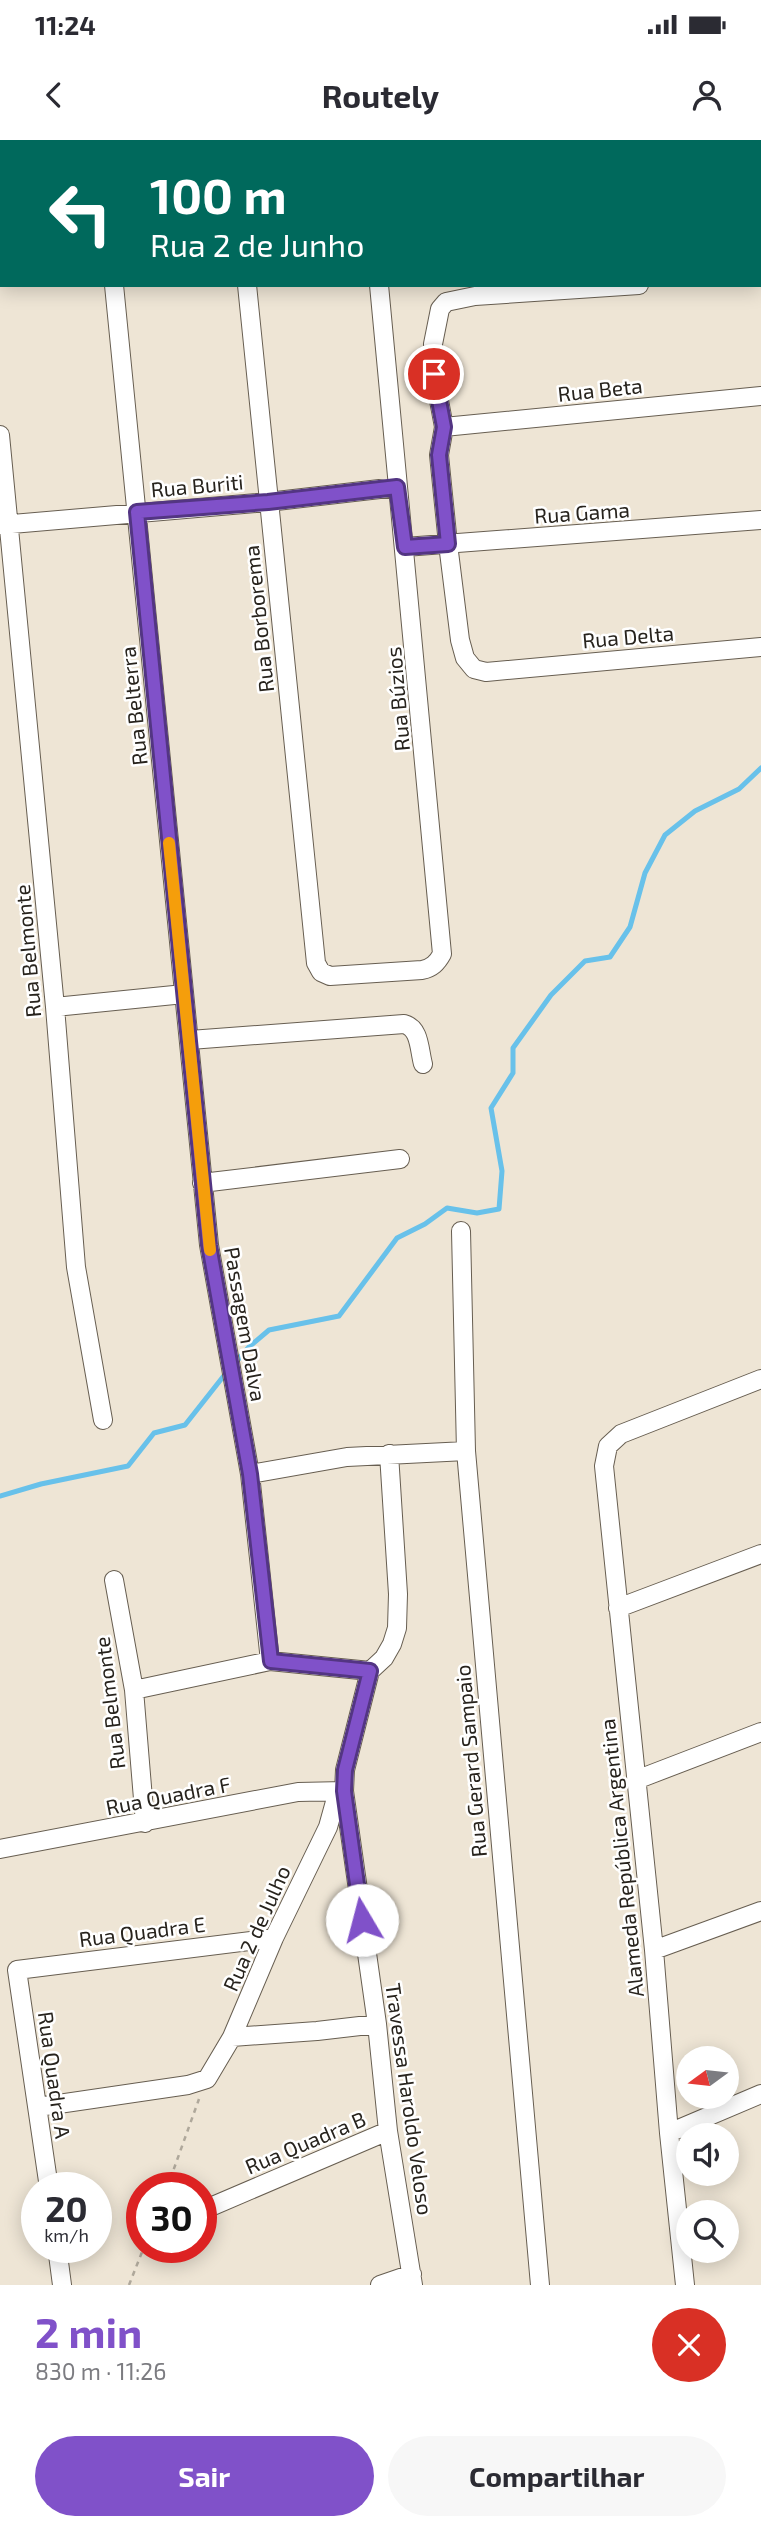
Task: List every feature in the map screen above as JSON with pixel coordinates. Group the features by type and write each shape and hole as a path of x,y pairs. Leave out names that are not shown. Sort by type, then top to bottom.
{"street":[{"name":"Rua Belterra","path":"114,287 184,994"},
{"name":"Rua Borborema","path":"247,287 315,948"},
{"name":"Rua Búzios","path":"315,948 318,969 330,976 422,970 430,968 442,954 379,287"},
{"path":"448,544 439,455 444,427 434,374 433,344 440,309 446,302 475,296 609,287"},
{"name":"Rua Beta","path":"444,427 761,396"},
{"name":"Rua Belmonte","path":"0,435 4,525 55,1007 76,1267 103,1420"},
{"name":"Rua Buriti","path":"4,525 268,502 397,487"},
{"name":"Rua Gama","path":"405,547 761,520"},
{"name":"Rua Delta","path":"448,544 460,640 465,658 474,669 486,672 761,647"},
{"path":"55,1007 184,994"},
{"name":"Passagem Dalva","path":"184,994 214,1277 250,1474 271,1661"},
{"path":"190,1040 404,1024 415,1030 423,1064"},
{"path":"202,1183 400,1159"},
{"name":"Rua Gerard Sampaio","path":"461,1231 466,1451 540,2285"},
{"name":"Alameda República Argentina","path":"685,2285 654,1950 604,1466 608,1446 621,1434 761,1380"},
{"path":"250,1474 347,1457 466,1451"},
{"path":"134,1690 271,1661 370,1671 384,1658 397,1628 398,1594 389,1454"},
{"path":"618,1608 761,1554"},
{"name":"Rua Belmonte","path":"114,1580 134,1690 145,1823"},
{"name":"Travessa Haroldo Veloso","path":"370,1671 341,1791 377,2024 388,2131 412,2280"},
{"path":"636,1780 761,1732"},
{"name":"Rua Quadra F","path":"0,1849 298,1792 341,1791"},
{"name":"Rua 2 de Julho","path":"207,2079 232,2037 274,1938 328,1827 341,1791"},
{"path":"654,1950 761,1911"},
{"name":"Rua Quadra E","path":"17,1970 274,1938"},
{"name":"Rua Quadra A","path":"17,1970 47,2172"},
{"path":"232,2037 377,2024"},
{"path":"37,2106 188,2085 207,2079"},
{"path":"669,2133 761,2094"},
{"name":"Rua Quadra B","path":"217,2204 388,2131"},
{"path":"59,2263 62,2285"},
{"path":"380,2285 412,2280"}],"path":[{"path":"172,2172 207,2079"},
{"path":"130,2285 138,2263"}],"waterway":[{"path":"235,1363 269,1330 339,1316 397,1238 425,1224 447,1208 477,1213 499,1209 502,1171 491,1108 513,1073 513,1048 551,995 585,961 610,957 630,927 645,873 665,835 695,811 739,789 761,768"},
{"path":"0,1496 41,1484 128,1466 154,1433 185,1425 226,1373"}],"slow traffic":[{"path":"169,843 210,1250"}],"route":[{"path":"362,1920 344,1791 345,1770 370,1671 271,1661 250,1474 209,1245 137,512 268,502 397,487 405,547 448,544 439,455 444,427 434,374"}]}
